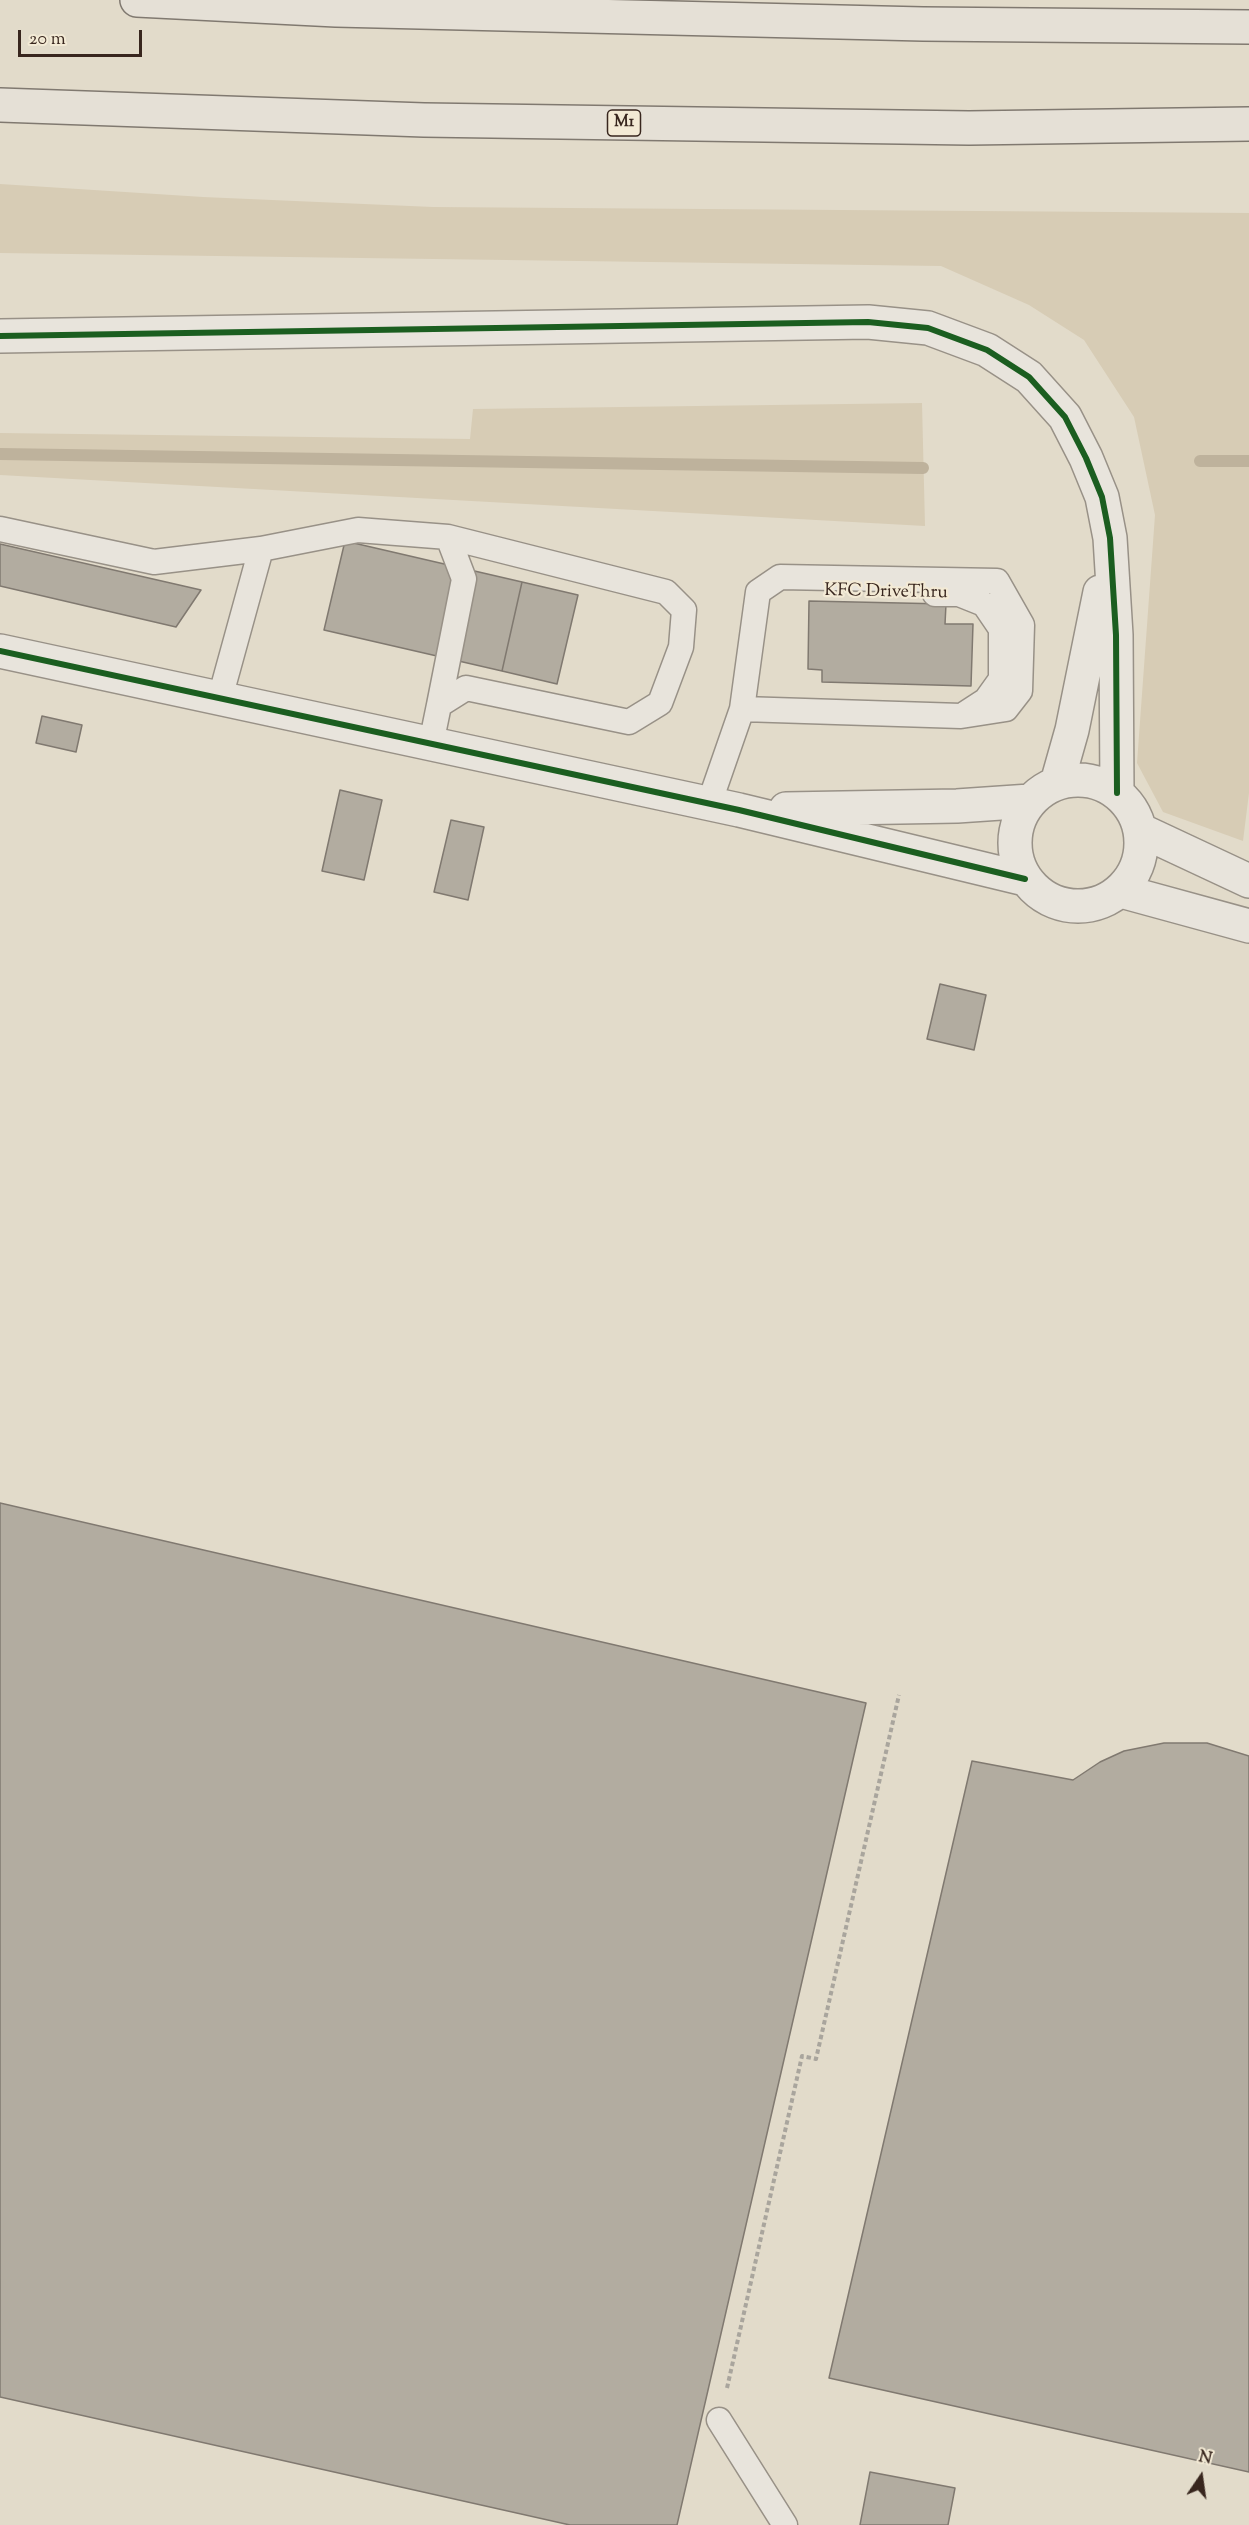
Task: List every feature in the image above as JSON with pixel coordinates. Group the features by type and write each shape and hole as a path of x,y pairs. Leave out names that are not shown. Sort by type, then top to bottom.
{"highway":[{"path":"137,0 336,10 922,24 1249,27"},
{"name":"M1","path":"0,105 459,121 969,128 1249,124"}],"street":[{"path":"0,336 868,322 928,328 987,350 1029,377 1065,417 1086,458 1102,497 1110,538 1118,691 1116,793"},
{"path":"1057,783 1072,730 1091,644 1110,538"},
{"path":"0,651 724,807 1024,879"},
{"path":"1077,780 1098,783 1116,793 1132,810 1140,830 1142,845 1132,876 1121,891 1089,906 1073,907 1057,904 1039,894 1024,879 1016,861 1014,840 1018,819 1030,801 1042,790 1057,783 1077,780"},
{"path":"724,807 957,806 1030,801"},
{"path":"1140,830 1249,881"},
{"path":"1121,891 1249,926"}],"lane":[{"path":"0,529 154,562 261,549 358,530 448,537 666,592 684,610 681,647 660,703 629,722 466,688 439,705"},
{"path":"431,744 464,579 448,537"},
{"path":"220,698 261,549"},
{"path":"724,807 742,710 758,592 780,577 998,581 1022,625 1020,691 1006,709 961,716 742,710"},
{"path":"719,2420 785,2525"}],"path":[{"path":"719,2420 802,2056 816,2059 899,1695"}],"shaded area":[{"path":"0,184 203,197 433,207 1249,213 1249,793 1243,841 1163,812 1137,763 1155,515 1134,417 1084,340 1029,305 941,266 0,253"},
{"path":"922,403 925,526 0,475 0,433 470,439 473,409"}],"building":[{"path":"345,541 522,582 502,671 324,630"},
{"path":"0,544 201,590 176,627 0,586"},
{"path":"522,582 578,595 557,684 502,671"},
{"path":"809,601 946,604 945,624 973,624 971,686 822,682 822,670 808,669"},
{"path":"42,716 82,725 76,752 36,743"},
{"path":"340,790 382,800 364,880 322,871"},
{"path":"451,820 484,827 468,900 434,892"},
{"path":"940,984 986,995 974,1050 927,1039"},
{"path":"0,1503 866,1703 677,2525 570,2525 0,2397"},
{"path":"1164,1743 1207,1743 1249,1756 1249,2472 829,2378 972,1761 1073,1780 1100,1762 1124,1751"},
{"path":"870,2472 955,2488 948,2525 860,2525"}],"waterway":[{"path":"0,454 923,468"},
{"path":"1200,461 1249,461"}],"cycle path":[{"path":"0,336 868,322 928,328 987,350 1029,377 1065,417 1086,458 1102,497 1110,538 1116,635 1117,793"},
{"path":"0,651 739,810 1025,879"}]}
